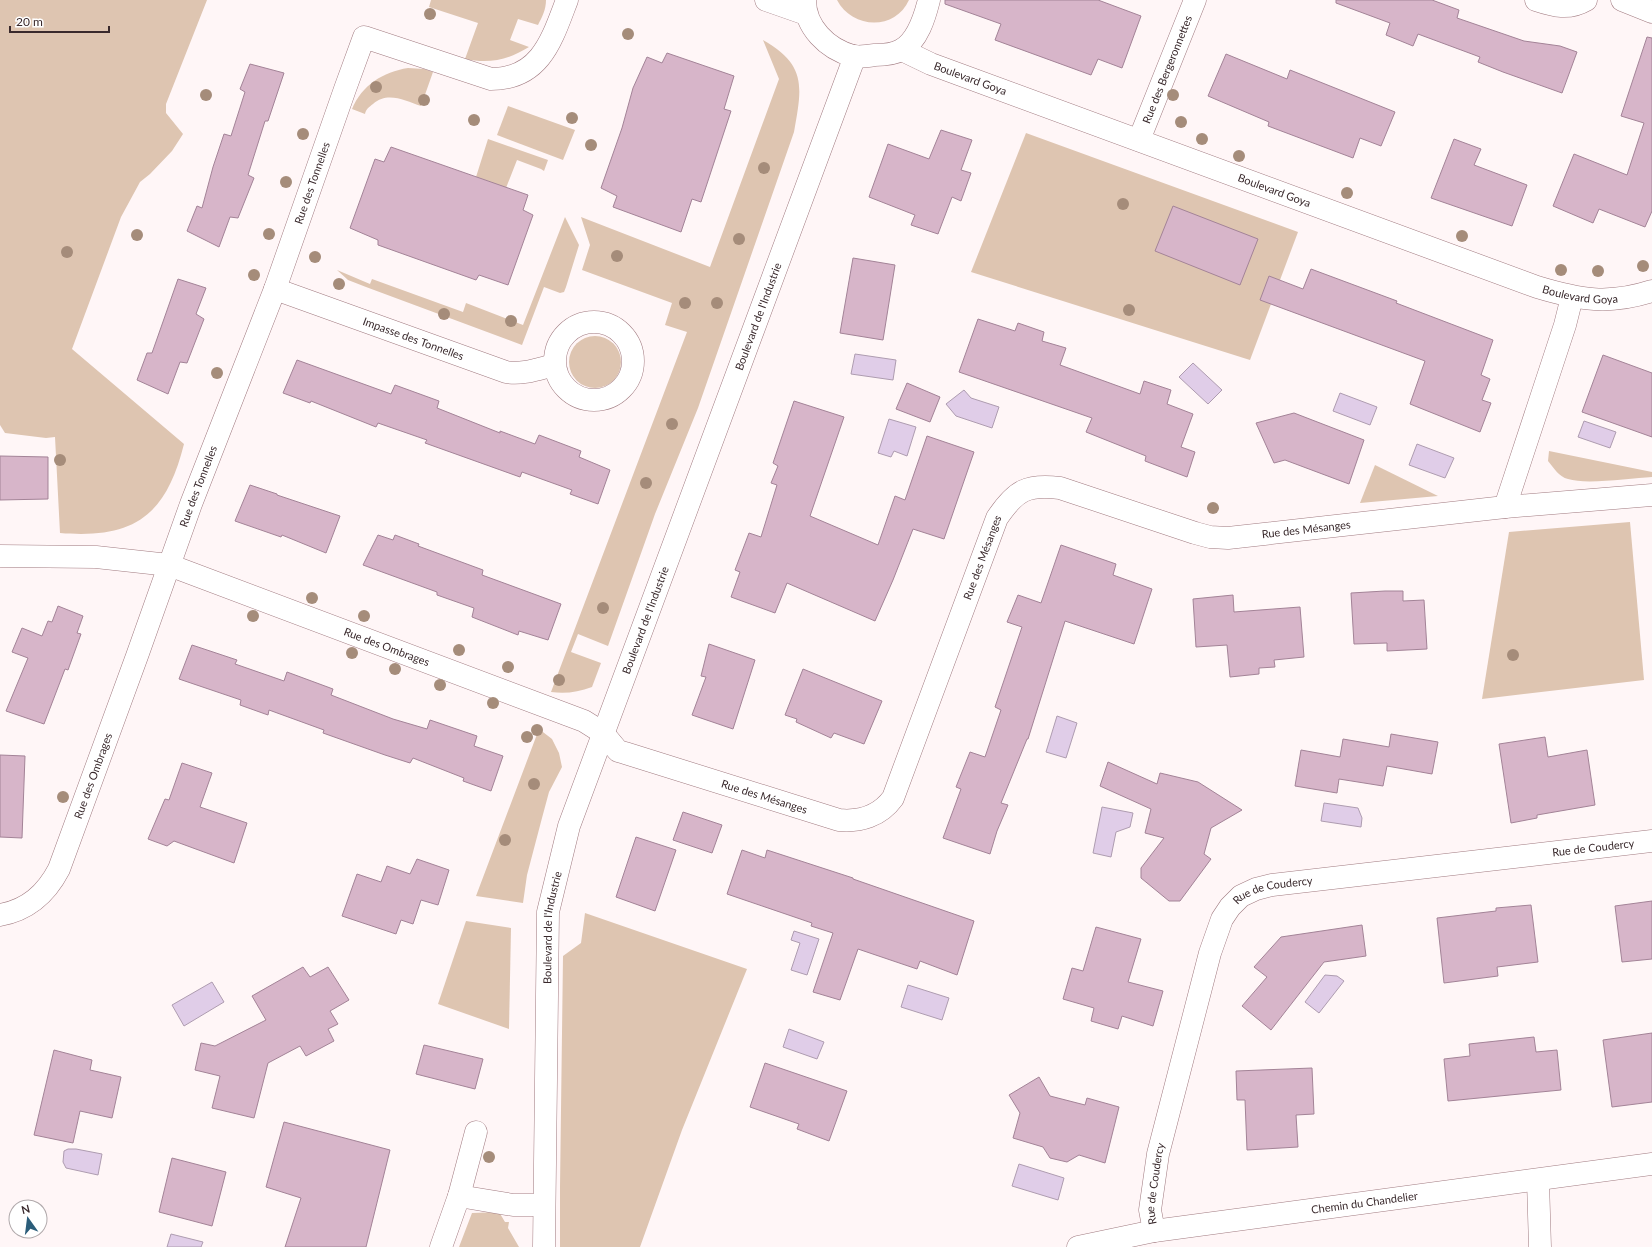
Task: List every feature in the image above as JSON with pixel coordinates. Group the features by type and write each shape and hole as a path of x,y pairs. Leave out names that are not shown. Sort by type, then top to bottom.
{"street":[{"name":"Rue des Tonnelles","path":"169,565 275,289 364,37 491,79 502,79 521,73 541,57 553,38 567,0"},
{"path":"766,0 805,7 819,36 835,49 855,56 882,55 902,50 917,35 929,0"},
{"name":"Rue des Bergeronnettes","path":"1140,140 1195,0"},
{"path":"1536,0 1550,5 1565,7 1573,6 1586,0"},
{"path":"1622,0 1652,12"},
{"name":"Boulevard Goya","path":"902,50 932,64 1537,287 1572,297 1594,300 1615,300 1652,291"},
{"name":"Boulevard de l'Industrie","path":"544,1247 543,1205 548,912 568,826 604,733 855,56"},
{"name":"Impasse des Tonnelles","path":"275,289 506,372 514,374 525,373 554,365"},
{"path":"1505,507 1565,325 1572,297"},
{"name":"Rue des Mésanges","path":"604,733 618,751 839,820 854,820 868,817 882,810 893,798 997,518 1007,504 1022,491 1040,486 1060,488 1195,533 1210,537 1228,538 1505,507 1652,495"},
{"name":"Rue des Ombrages","path":"0,556 96,557 169,565 584,721 604,733"},
{"name":"Rue des Ombrages","path":"0,914 12,912 38,898 53,881 59,869 169,565"},
{"name":"Rue de Coudercy","path":"1154,1230 1150,1210 1158,1154 1210,953 1222,919 1241,896 1256,889 1272,885 1652,841"},
{"path":"441,1247 459,1196 476,1132"},
{"name":"Chemin du Chandelier","path":"1078,1247 1154,1230 1538,1181 1652,1164"},
{"path":"1538,1181 1540,1247"},
{"path":"459,1196 513,1205 543,1205"}],"shaded area":[{"path":"0,0 207,0 166,104 166,113 183,134 172,151 150,174 140,182 121,217 72,349 184,444 177,469 167,489 156,505 143,518 127,526 108,532 86,534 60,533 55,437 46,438 5,433 0,425"},
{"path":"431,0 546,0 546,4 545,10 538,25 518,19 510,40 529,47 506,58 482,61 465,59 478,23 429,7"},
{"path":"837,0 909,0 903,10 894,17 884,21 873,22 863,21 853,17 844,10"},
{"path":"763,40 777,49 788,59 798,78 799,102 794,132 698,408 655,514 608,646 578,634 571,652 601,663 592,687 572,692 551,692 687,332 665,325 672,303 582,270 590,245 581,217 710,267 779,79"},
{"path":"408,68 424,69 433,72 421,106 397,98 385,98 379,100 368,108 365,114 352,109 361,93 374,81 382,76"},
{"path":"508,106 575,130 563,160 497,135"},
{"path":"1026,133 1298,232 1250,360 971,272"},
{"path":"488,139 548,160 544,171 517,160 506,188 476,177"},
{"path":"565,217 579,245 566,287 564,292 560,293 544,287 522,345 348,280 337,270 370,284 372,279 463,312 466,303 523,325"},
{"path":"590,336 600,336 614,343 621,357 621,367 614,381 600,388 590,388 580,384 573,377 569,367 569,357 573,347 580,340"},
{"path":"855,354 896,360 893,380 851,374"},
{"path":"1193,363 1222,390 1208,404 1179,377"},
{"path":"964,390 971,398 999,407 992,428 956,416 946,404"},
{"path":"1340,393 1377,407 1370,425 1333,411"},
{"path":"889,419 916,427 907,456 894,451 891,457 878,453"},
{"path":"1584,421 1616,432 1610,448 1578,437"},
{"path":"1417,444 1454,458 1445,478 1409,465"},
{"path":"1549,451 1652,472 1652,477 1597,481 1576,481 1568,479 1559,474 1548,461"},
{"path":"1375,465 1438,496 1360,503"},
{"path":"1630,522 1644,680 1482,699 1509,532"},
{"path":"1057,716 1077,723 1066,758 1046,752"},
{"path":"539,729 552,739 559,753 562,767 549,792 527,875 523,903 476,896"},
{"path":"1324,803 1358,808 1362,818 1361,827 1321,821"},
{"path":"1102,807 1133,813 1130,827 1116,832 1111,857 1093,853"},
{"path":"585,913 747,969 682,1130 640,1247 560,1247 563,956 581,943"},
{"path":"466,921 511,928 509,1029 438,1004"},
{"path":"794,931 819,939 807,975 791,970 800,943 791,940"},
{"path":"1325,975 1337,976 1344,981 1319,1013 1305,1002"},
{"path":"212,982 224,1002 184,1026 172,1005"},
{"path":"908,985 949,998 942,1020 901,1007"},
{"path":"789,1029 824,1042 817,1059 783,1047"},
{"path":"68,1149 102,1154 98,1175 66,1168 63,1162 64,1151"},
{"path":"1019,1164 1064,1178 1058,1200 1012,1186"},
{"path":"499,1212 505,1222 509,1222 508,1228 519,1247 459,1247 472,1213"},
{"path":"171,1234 203,1242 201,1247 167,1247"}],"building":[{"path":"945,0 1098,0 1141,16 1122,68 1098,59 1091,75 995,40 1001,24 945,4"},
{"path":"1336,0 1432,0 1459,10 1457,18 1524,41 1560,46 1577,52 1562,93 1478,62 1480,57 1418,34 1413,46 1386,35 1390,23 1336,3"},
{"path":"1647,37 1652,38 1652,211 1645,227 1599,209 1593,223 1553,206 1574,154 1627,175 1644,123 1621,116"},
{"path":"667,53 734,76 724,109 731,111 701,202 692,199 681,232 613,207 617,196 601,188 622,128 633,88 647,57 662,63"},
{"path":"1226,54 1287,79 1290,70 1395,112 1381,146 1360,138 1353,158 1268,126 1269,122 1208,96"},
{"path":"250,64 284,73 268,121 265,121 248,175 254,178 238,218 230,217 219,247 187,231 197,206 202,208 224,134 231,136 245,92 240,89"},
{"path":"941,130 972,140 961,170 971,173 961,201 952,197 938,234 911,225 915,215 869,197 888,144 929,159"},
{"path":"1454,139 1481,149 1474,165 1527,185 1512,226 1431,198"},
{"path":"391,147 528,195 523,210 533,215 508,285 479,275 476,280 378,245 378,240 350,228 375,159 384,162"},
{"path":"1173,206 1258,239 1240,285 1155,251"},
{"path":"853,258 895,265 883,340 840,333"},
{"path":"1311,269 1397,301 1396,303 1493,340 1481,375 1490,379 1482,400 1491,403 1480,432 1410,404 1425,361 1260,300 1269,276 1303,289"},
{"path":"178,279 206,288 196,314 204,319 187,363 180,362 168,394 137,380 147,353 152,353"},
{"path":"978,319 1015,331 1018,323 1044,332 1042,341 1066,348 1060,365 1140,394 1144,381 1171,390 1167,404 1193,414 1181,447 1195,452 1187,477 1145,461 1146,456 1086,432 1092,418 959,372"},
{"path":"1603,355 1652,373 1652,437 1582,412"},
{"path":"297,360 391,394 395,385 439,401 437,408 500,433 500,431 535,444 539,435 581,451 579,457 610,470 598,504 570,494 572,490 522,472 520,477 425,443 427,440 378,423 376,427 311,401 310,403 283,393"},
{"path":"907,383 940,397 930,422 896,409"},
{"path":"794,401 844,417 810,516 878,545 895,496 905,500 927,436 974,452 944,539 913,529 875,621 787,583 775,613 731,597 740,572 735,570 749,533 761,537 777,485 771,483 778,466 773,463"},
{"path":"1294,413 1364,440 1349,484 1285,460 1274,463 1256,423"},
{"path":"0,456 48,457 48,499 0,500"},
{"path":"250,485 340,516 326,553 282,535 281,537 235,521"},
{"path":"378,535 393,540 395,535 419,544 418,546 483,570 482,575 561,604 548,640 519,631 518,635 472,617 474,608 437,595 437,592 363,565"},
{"path":"1061,545 1116,564 1113,575 1152,589 1134,644 1065,621 1028,739 1001,803 1008,805 997,831 990,854 943,838 961,789 956,787 970,752 985,757 1001,710 995,707 1022,627 1007,622 1018,595 1041,603"},
{"path":"1403,591 1403,601 1424,600 1427,649 1387,651 1387,643 1354,644 1351,593"},
{"path":"1233,595 1234,612 1300,607 1304,657 1274,660 1275,667 1259,668 1259,674 1230,677 1227,645 1196,647 1193,599"},
{"path":"58,606 83,616 77,633 81,634 68,670 65,669 44,724 6,711 28,658 12,652 22,628 42,636 48,621 52,622"},
{"path":"709,644 755,660 733,729 692,715 706,677 701,676"},
{"path":"192,645 237,660 235,664 284,681 287,672 333,689 331,695 393,719 427,729 430,720 477,736 474,746 503,756 491,791 463,781 464,778 413,758 410,763 385,755 323,733 324,730 269,710 268,715 240,705 241,700 179,679"},
{"path":"803,669 882,701 864,744 834,733 831,738 796,722 797,719 785,715"},
{"path":"1391,734 1438,742 1432,774 1387,766 1383,786 1339,779 1337,793 1295,786 1301,750 1340,757 1343,739 1389,747"},
{"path":"1545,737 1548,757 1587,750 1595,805 1537,815 1537,818 1511,823 1499,744"},
{"path":"0,755 25,756 22,838 0,837"},
{"path":"1108,762 1157,784 1160,773 1198,782 1242,810 1211,828 1204,854 1211,859 1180,901 1169,901 1141,878 1141,868 1164,838 1145,833 1151,809 1100,786"},
{"path":"182,763 212,773 200,807 247,823 234,863 174,841 167,846 148,839 165,799 169,800"},
{"path":"683,812 722,825 712,853 673,840"},
{"path":"636,837 676,850 655,911 616,897"},
{"path":"742,850 765,858 767,850 853,878 974,921 957,975 920,961 917,969 858,949 840,1000 813,992 833,933 811,926 812,923 727,894"},
{"path":"417,859 449,870 438,905 421,900 413,924 401,920 396,934 342,916 357,874 381,882 387,866 410,874"},
{"path":"1652,901 1652,959 1622,962 1615,906"},
{"path":"1531,905 1538,962 1497,967 1498,976 1444,983 1437,918 1496,911 1496,908"},
{"path":"1362,925 1366,956 1324,962 1271,1030 1242,1006 1267,977 1254,967 1281,937"},
{"path":"1096,927 1141,939 1128,982 1163,991 1153,1026 1122,1016 1118,1029 1091,1021 1094,1008 1063,999 1072,968 1083,971"},
{"path":"303,967 310,977 328,967 349,1000 330,1011 338,1024 328,1029 334,1041 306,1056 300,1046 268,1063 254,1118 212,1108 220,1076 195,1070 201,1043 215,1046 266,1020 252,996"},
{"path":"1652,1033 1652,1102 1612,1107 1603,1040"},
{"path":"1534,1037 1536,1052 1557,1050 1561,1090 1448,1101 1444,1059 1470,1056 1469,1044"},
{"path":"424,1045 483,1059 475,1089 416,1074"},
{"path":"54,1050 92,1060 90,1070 121,1077 112,1118 80,1111 73,1143 34,1135"},
{"path":"765,1063 847,1091 829,1141 797,1129 799,1124 750,1107"},
{"path":"1312,1068 1314,1114 1296,1115 1298,1147 1247,1150 1245,1100 1237,1100 1236,1071"},
{"path":"1039,1077 1050,1096 1085,1105 1087,1098 1119,1107 1105,1163 1079,1155 1067,1162 1050,1158 1043,1147 1013,1138 1020,1113 1009,1095"},
{"path":"284,1122 390,1150 366,1247 285,1247 301,1198 266,1187"},
{"path":"172,1158 226,1172 212,1226 159,1212"}]}
